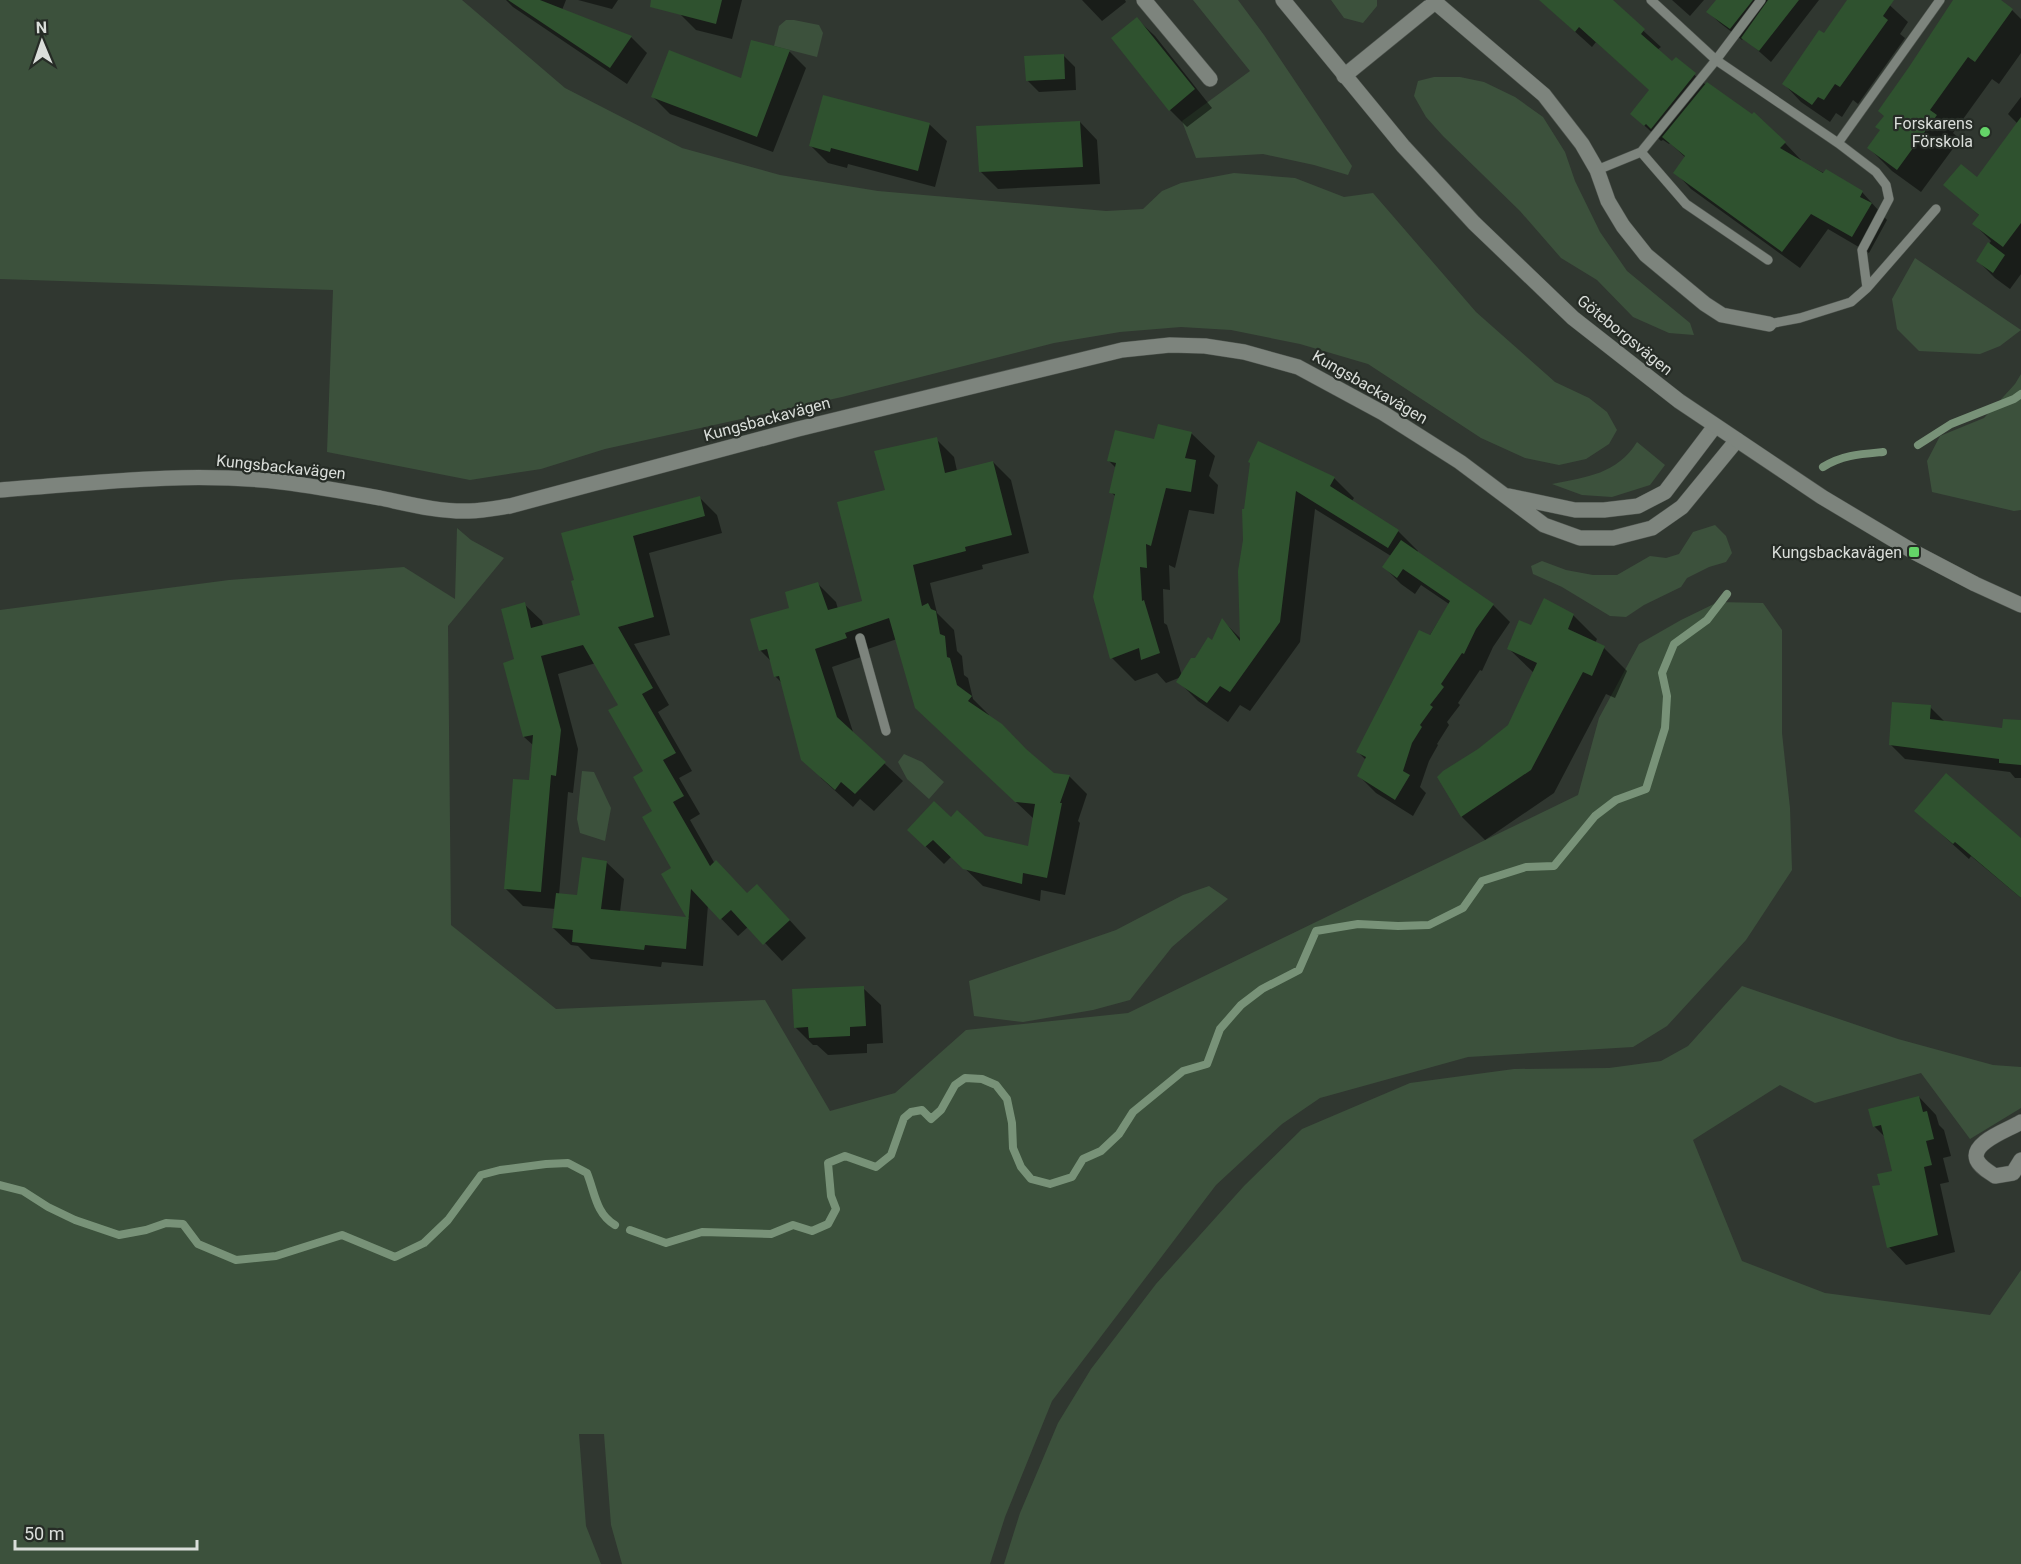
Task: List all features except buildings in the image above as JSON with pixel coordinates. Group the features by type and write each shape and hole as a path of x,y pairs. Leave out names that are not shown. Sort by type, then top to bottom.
{"street":[{"path":"1144,0 1210,79"},
{"name":"Göteborgsvägen","path":"1284,0 1403,146 1474,223 1573,318 1679,401 1822,497 1914,552 1974,584 2021,604"},
{"path":"1344,76 1434,1 1544,95 1582,144 1597,170 1608,201 1623,226 1646,255 1705,304 1722,315 1769,324"},
{"name":"Kungsbackavägen","path":"0,490 188,478 234,478 334,489 431,509 468,511 489,509 510,506 809,426 1111,353 1170,345 1205,346 1245,352 1298,367 1383,412 1506,496 1544,525 1580,538 1613,538 1652,528 1682,507 1737,440"},
{"name":"Kungsbackavägen","path":"1506,496 1575,510 1604,510 1638,506 1665,492 1715,426"},
{"path":"2021,1122 1985,1141 1977,1151 1977,1160 1982,1167 1995,1176 2013,1173 2021,1160"}],"lane":[{"path":"1651,0 1716,60 1838,143 1876,172 1886,186 1889,199 1862,250 1867,288"},
{"path":"1597,170 1641,152 1716,60 1761,0"},
{"path":"1838,143 1940,0"},
{"path":"1641,152 1686,204 1768,260"},
{"path":"1769,324 1851,302 1867,288 1936,209"},
{"path":"860,638 886,731"}],"green space":[{"path":"0,0 462,0 565,88 682,148 780,175 878,191 1106,211 1143,209 1162,191 1181,183 1234,173 1295,178 1344,197 1373,193 1476,312 1555,382 1589,398 1607,412 1617,430 1609,444 1586,459 1559,465 1525,458 1481,438 1368,364 1300,344 1231,330 1181,327 1120,332 1054,343 842,397 605,449 541,469 470,480 327,452 333,290 0,279"},
{"path":"1193,0 1238,0 1352,166 1348,175 1263,154 1196,158 1182,121 1250,71"},
{"path":"1331,0 1377,0 1377,6 1363,23 1344,18"},
{"path":"786,20 819,25 823,33 817,57 774,46 779,26"},
{"path":"1434,77 1460,77 1484,82 1515,97 1543,117 1565,152 1575,181 1600,232 1627,271 1690,323 1694,335 1669,333 1633,317 1597,280 1561,258 1520,211 1426,117 1414,96 1418,81"},
{"path":"1915,258 2021,330 2000,346 1980,354 1919,351 1897,329 1892,299"},
{"path":"2021,374 2021,510 2014,511 1932,492 1927,461 1940,436 1984,418 2015,384"},
{"path":"1637,442 1665,465 1650,485 1612,497 1582,495 1552,484 1589,476 1611,468 1629,453"},
{"path":"1715,525 1726,536 1732,553 1726,562 1709,567 1687,578 1681,587 1644,605 1626,617 1610,616 1562,587 1533,574 1531,566 1542,561 1566,570 1593,575 1617,575 1650,556 1666,558 1679,554 1693,532"},
{"path":"457,528 471,540 504,558 448,626 451,925 556,1009 765,1000 830,1111 895,1093 966,1030 1128,1013 1578,795 1599,718 1639,644 1718,602 1763,603 1782,630 1782,733 1790,808 1792,870 1746,940 1667,1026 1633,1047 1468,1057 1320,1098 1282,1124 1216,1185 1052,1401 1005,1517 990,1564 622,1564 611,1525 604,1434 579,1434 586,1526 601,1564 0,1564 0,610 229,580 404,567 455,599"},
{"path":"904,754 922,762 944,782 929,799 907,779 898,762"},
{"path":"582,771 594,772 611,808 605,841 580,833 577,819"},
{"path":"1209,886 1228,899 1172,947 1130,1000 1093,1010 1023,1022 974,1016 969,981 1116,930 1183,895"},
{"path":"1742,986 1898,1039 1993,1065 2021,1067 2021,1108 1970,1139 1921,1073 1815,1103 1780,1085 1693,1140 1742,1261 1825,1293 1990,1315 2021,1270 2021,1564 1004,1564 1020,1513 1058,1423 1091,1369 1156,1284 1244,1186 1302,1129 1410,1083 1514,1069 1609,1068 1661,1061 1688,1046"}],"waterway":[{"path":"1918,445 1951,424 2014,399 2021,394"},
{"path":"1823,467 1859,454 1883,452"},
{"path":"630,1230 666,1243 702,1232 771,1234 793,1225 812,1231 828,1224 836,1209 831,1196 828,1163 845,1156 876,1167 891,1155 904,1118 911,1112 922,1110 931,1119 941,1110 955,1085 965,1078 982,1079 996,1085 1007,1099 1012,1123 1013,1148 1021,1167 1031,1179 1050,1184 1072,1177 1083,1159 1101,1151 1119,1134 1133,1112 1183,1071 1207,1064 1220,1029 1241,1005 1262,989 1299,970 1316,931 1358,924 1429,925 1463,908 1482,881 1526,867 1554,866 1595,816 1616,800 1646,789 1665,728 1667,696 1662,673 1674,644 1707,620 1727,594"},
{"path":"0,1185 23,1191 75,1220 119,1235 146,1230 166,1223 183,1224 198,1244 236,1260 276,1256 342,1235 395,1257 424,1243 448,1220 481,1175 546,1164 568,1163 587,1173 600,1209 615,1225"}],"place":[{"name":"Forskarens Förskola","path":"1985,132"},
{"name":"Kungsbackavägen","path":"1914,552"}]}
